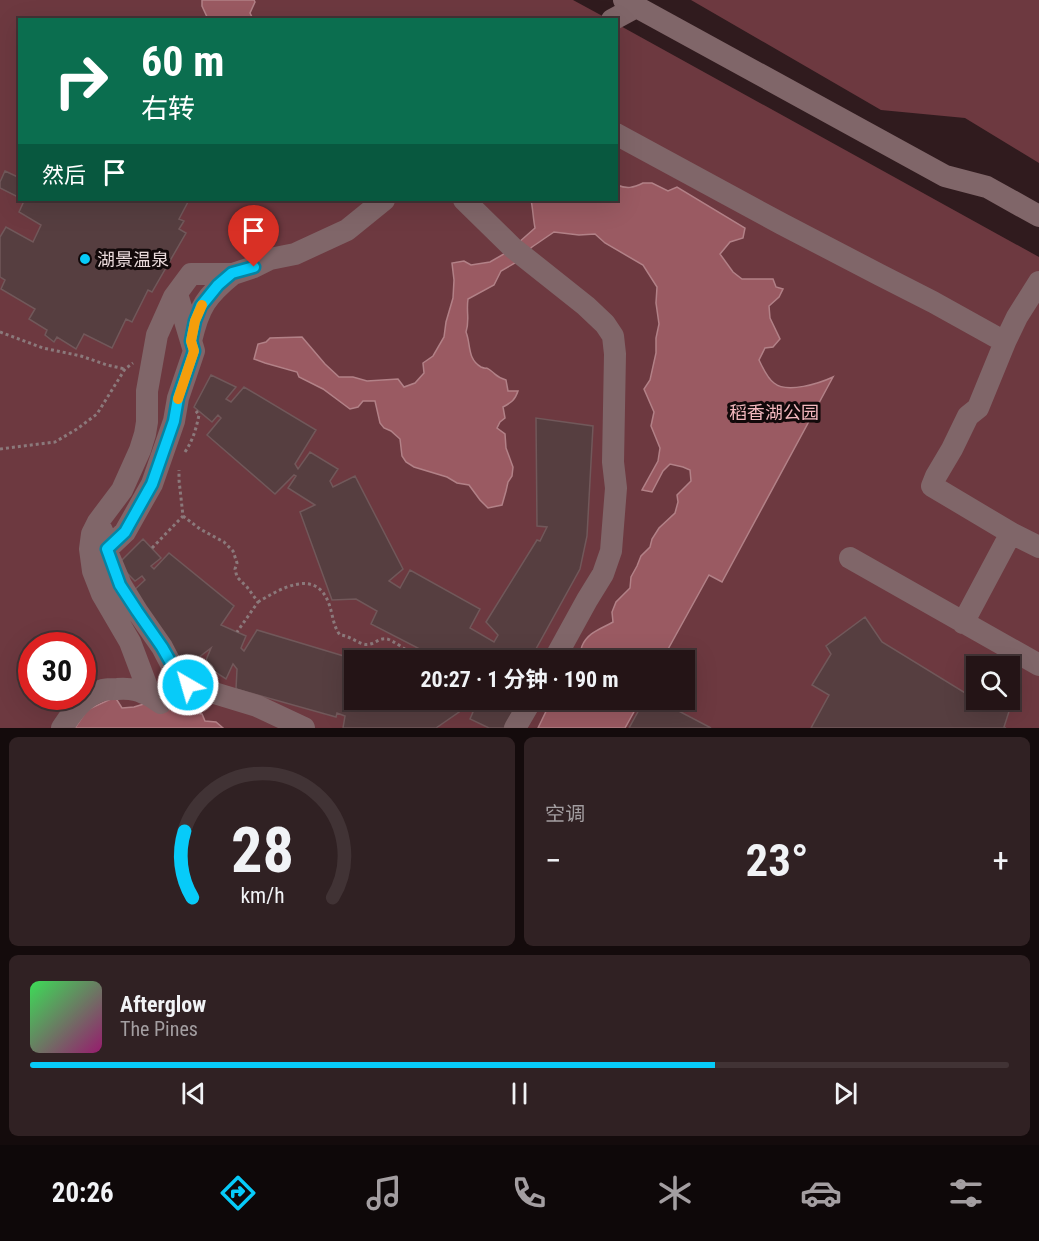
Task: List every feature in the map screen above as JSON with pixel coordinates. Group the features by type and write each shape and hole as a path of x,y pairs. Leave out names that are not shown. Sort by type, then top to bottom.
{"street":[{"path":"614,18 630,3 945,176 987,187 1039,216"},
{"path":"618,135 1005,342"},
{"path":"152,697 130,642 102,594 93,571 90,549 92,534 98,522 122,490 140,450 145,434 147,391 157,335 177,294 191,274 232,273 254,267 270,259 295,254 347,230 383,201"},
{"path":"465,201 518,251 586,306 605,324 613,336 615,354 613,462 616,488 611,551 603,574 560,650"},
{"path":"191,341 201,306 232,273"},
{"path":"1039,282 1017,317 978,408 968,416 932,486 1039,547"},
{"path":"107,549 125,532 152,484 174,421 178,398 194,351 177,294"},
{"path":"98,522 120,585 188,685 257,706 303,728"},
{"path":"963,622 1011,533"},
{"path":"850,558 1039,665"},
{"path":"119,625 137,611"},
{"path":"63,728 77,707 87,698 103,690 129,688 140,690 160,704 180,676"},
{"path":"515,728 526,710"}],"path":[{"path":"0,332 43,348 125,369"},
{"path":"0,449 55,442 97,414 125,369 136,360 154,357"},
{"path":"178,398 188,401 199,415 192,441 182,460"},
{"path":"179,469 183,516 200,529 224,542 233,551 237,563 235,569 237,577 258,602"},
{"path":"152,548 183,516"},
{"path":"237,632 258,602 287,587 310,583 326,596 336,630 340,635 346,635 365,645 387,639 405,650"}],"green space":[{"name":"稻香湖公园","path":"0,0 573,0 606,18 18,18 18,201 618,201 618,25 1039,257 1039,728 0,728"},
{"path":"691,0 1039,0 1039,163 965,118 881,110"}],"shaded area":[{"path":"202,0 254,0 250,13 254,18 208,18"},
{"path":"652,183 668,191 677,187 745,228 743,238 730,242 720,254 733,272 742,279 773,279 776,287 783,289 779,297 769,306 770,318 780,339 773,347 765,348 759,360 765,373 772,381 787,388 812,384 833,377 722,582 709,575 668,650 581,650 588,637 613,622 612,612 616,602 630,588 631,577 641,556 650,547 659,528 675,513 677,495 691,481 690,470 670,464 663,471 652,492 642,490 658,461 660,448 651,426 654,412 644,389 650,380 656,353 659,324 656,303 657,287 643,265 605,243 595,234 554,232 532,247 515,263 501,271 494,285 468,299 466,332 473,360 481,367 506,380 508,391 518,391 516,397 503,407 505,418 497,428 505,434 506,448 513,467 502,505 488,508 469,485 457,483 406,462 402,456 400,439 380,423 375,401 363,401 358,407 350,409 323,389 299,377 297,372 254,359 258,344 270,338 302,337 339,377 353,377 367,381 398,379 404,387 415,383 424,373 423,363 433,356 444,337 453,298 452,263 464,261 471,265 490,262 509,251 535,228 531,201 618,201 618,185 630,187"},
{"path":"115,697 122,708 147,703 172,710 202,714 205,721 216,722 223,728 75,728 87,710 96,710 96,706"},
{"path":"547,710 635,710 625,728 538,728"}],"building":[{"path":"5,171 18,177 18,197 0,188"},
{"name":"湖景温泉","path":"24,201 188,201 179,219 184,221 179,229 186,233 152,292 148,290 132,322 126,319 112,348 84,334 76,349 57,337 54,342 45,335 47,330 29,319 35,309 1,289 5,280 0,277 0,237 6,227 33,242 41,225 19,212"},
{"path":"211,375 236,387 226,399 231,402 244,387 316,430 295,464 298,469 310,452 338,469 330,481 333,487 355,476 403,569 389,581 400,588 410,570 480,609 470,628 494,642 498,635 486,622 547,527 537,526 536,418 593,426 587,536 580,569 535,650 422,650 371,624 377,611 356,599 332,600 300,512 315,505 288,488 296,476 294,475 275,494 207,435 221,418 218,415 212,422 194,407"},
{"path":"143,539 161,558 151,566 154,569 169,553 234,606 221,625 246,636 241,648 244,651 257,630 344,656 344,710 458,710 459,712 436,728 343,728 345,716 337,713 336,717 236,689 237,669 233,664 226,679 204,665 211,648 185,668 131,593 145,580 142,576 135,581 118,564"},
{"path":"865,617 882,642 966,694 966,710 1009,710 1004,727 1006,728 811,728 829,695 812,685 831,654 826,646"},
{"path":"470,710 514,710 504,728 489,728 470,719 473,712"},
{"path":"639,710 677,710 711,728 629,728"}],"slow traffic":[{"path":"178,399 194,351 191,341 195,321 202,305"}],"place":[{"name":"湖景温泉","path":"85,259"}],"route":[{"path":"188,685 174,668 120,585 107,549 125,532 152,484 174,421 178,398 194,351 191,341 201,306 218,285 232,273 254,267"}]}
